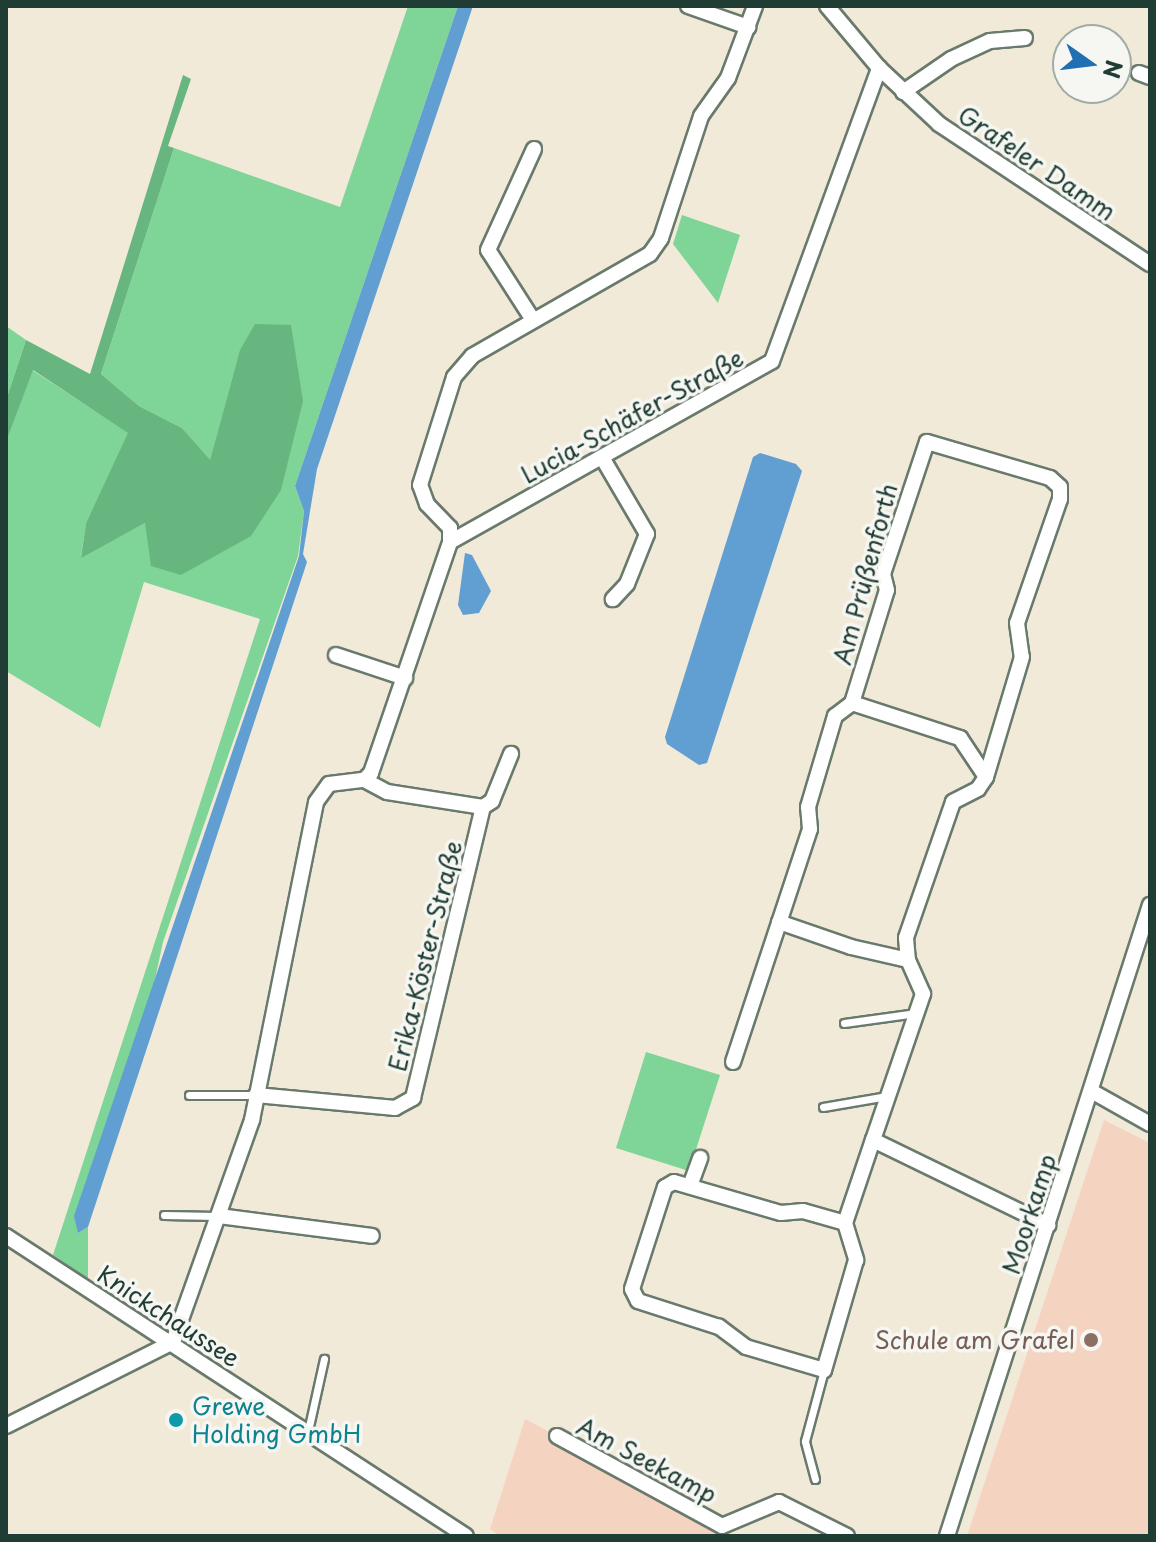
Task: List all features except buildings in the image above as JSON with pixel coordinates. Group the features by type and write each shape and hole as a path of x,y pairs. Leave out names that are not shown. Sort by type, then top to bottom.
{"street":[{"path":"688,6 748,27"},
{"path":"364,780 376,761 405,678 425,605 450,542 450,528 427,504 420,485 447,392 472,356 650,254 658,244 701,116 728,78 755,6"},
{"name":"Grafeler Damm","path":"827,6 903,92 986,159 1150,264"},
{"path":"903,92 990,41 1025,38"},
{"name":"Lucia-Schäfer-Straße","path":"450,542 603,459 772,361 879,68"},
{"path":"533,320 488,250 534,149"},
{"name":"Am Prüßenforth","path":"733,1062 810,829 808,807 835,716 852,703 887,590 883,574 927,442 1050,478 1060,487 1060,499 1017,623 1022,657 986,777"},
{"path":"603,459 647,534 627,584 613,599"},
{"path":"336,655 405,678"},
{"path":"845,1223 803,1211 781,1213 674,1182 665,1187 632,1289 638,1301 719,1327 746,1347 824,1370 856,1260 845,1223 923,994 908,960 906,938 953,802 978,789 986,777 960,738 852,703"},
{"name":"Erika-Köster-Straße","path":"256,1095 395,1108 413,1098 483,807 492,801 511,754"},
{"path":"6,1426 173,1342 252,1120 316,802 329,784 364,780 387,792 483,807"},
{"name":"Moorkamp","path":"947,1536 1093,1092 1150,905"},
{"path":"779,922 851,947 908,960"},
{"path":"1093,1092 1150,1124"},
{"path":"873,1140 1048,1225"},
{"path":"690,1186 700,1158"},
{"path":"219,1216 372,1236"},
{"name":"Knickchaussee","path":"6,1236 173,1342 450,1531 466,1536"},
{"name":"Am Seekamp","path":"557,1436 722,1526 779,1502 847,1536"}],"lane":[{"path":"844,1023 916,1013"},
{"path":"189,1095 256,1095"},
{"path":"823,1107 887,1096"},
{"path":"164,1215 219,1216"},
{"path":"308,1433 324,1359"},
{"path":"815,1479 805,1441 824,1370"}],"shaded area":[{"name":"Schule am Grafel","path":"1104,1120 1150,1143 1150,1536 967,1536"},
{"path":"525,1419 730,1536 500,1536 490,1529"}],"green space":[{"path":"408,6 458,6 295,486 304,511 298,556 163,942 151,998 78,1233 88,1227 88,1279 53,1255 260,619 144,582 100,728 6,671 6,442 32,370 129,433 86,523 81,557 145,523 181,575 240,350 210,461 182,428 139,406 101,374 174,148 340,207"},
{"path":"183,75 191,79 168,146 174,148 101,374 139,406 182,428 210,460 240,350 255,324 291,325 303,401 281,490 251,536 181,575 151,566 145,523 81,558 86,523 128,433 33,370 6,442 6,400 26,340 90,374"},
{"path":"682,215 740,235 718,303 673,244"},
{"path":"6,326 26,340 6,400"},
{"path":"646,1052 720,1075 689,1171 616,1148"}],"water":[{"path":"458,6 473,6 317,469 303,554 307,562 88,1227 78,1233 74,1216 299,556 304,511 295,486"},
{"path":"760,453 796,464 802,471 707,763 699,765 667,744 665,737 753,457"},
{"path":"465,553 472,555 491,591 479,613 463,615 458,605"}],"place":[{"name":"Schule am Grafel","path":"1091,1340"},
{"name":"Grewe Holding GmbH","path":"176,1420"}]}
